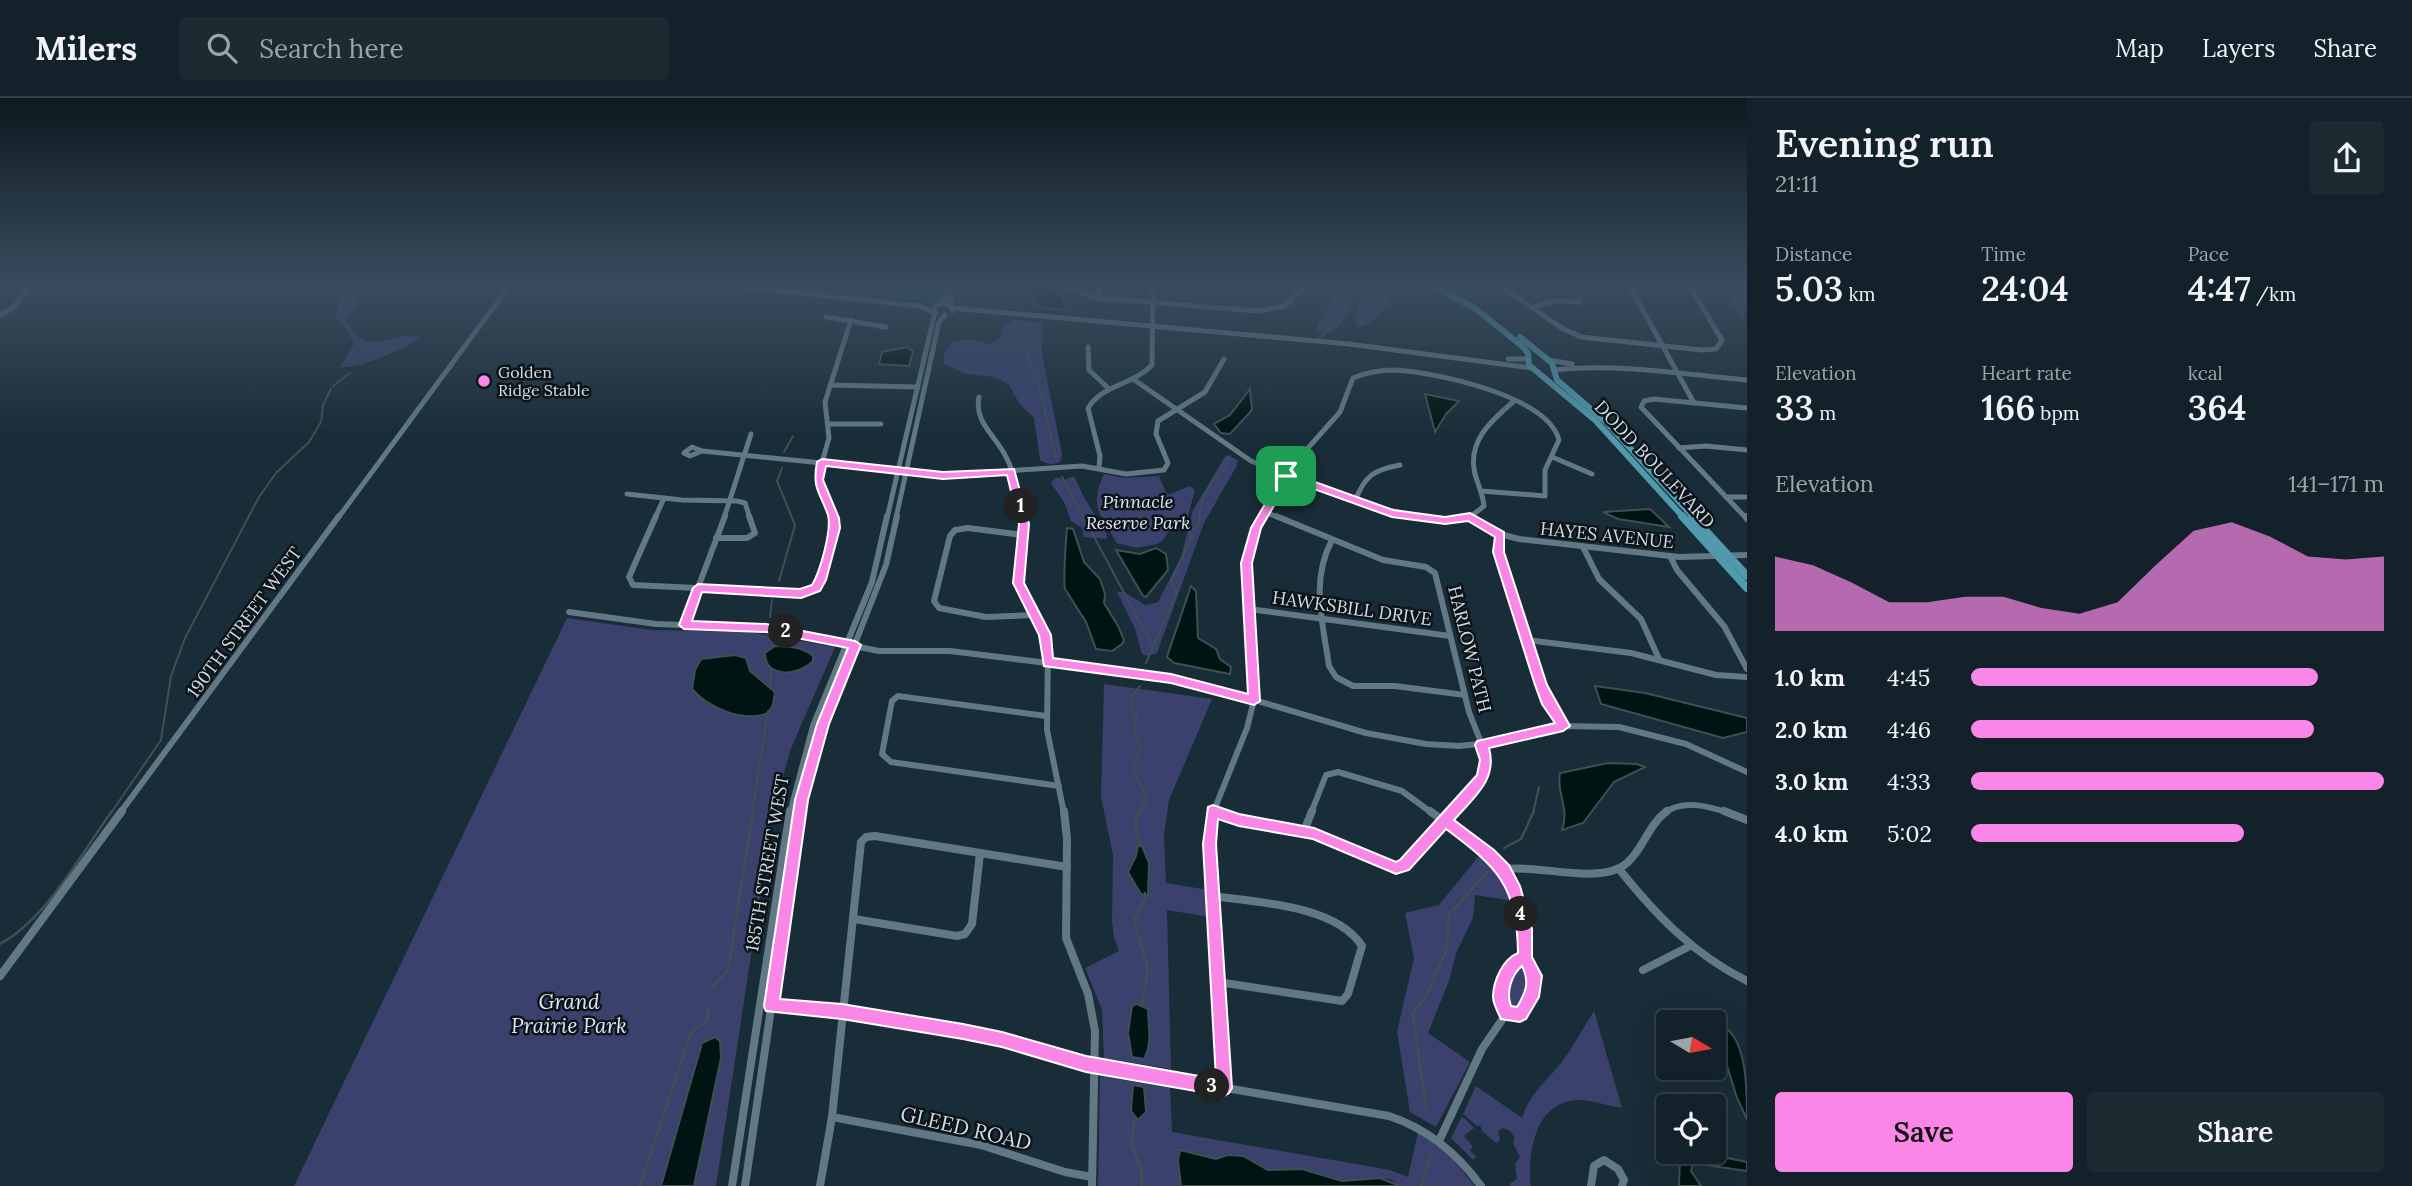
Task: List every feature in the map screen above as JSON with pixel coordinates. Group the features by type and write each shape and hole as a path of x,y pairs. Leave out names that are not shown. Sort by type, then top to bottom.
{"main road":[{"path":"1509,336 1528,353 1527,359 1532,368 1546,372 1554,370"},
{"path":"1518,336 1549,360"},
{"path":"1527,359 1536,357 1549,360"},
{"name":"DODD BOULEVARD","path":"1549,360 1557,380 1606,422 1747,576"},
{"name":"DODD BOULEVARD","path":"1532,368 1596,421 1747,588"}],"street":[{"name":"190TH STREET WEST","path":"0,976 473,336"},
{"path":"664,498 629,576 631,584 798,593 810,591 821,580 835,528 834,518 818,480 829,438 825,402 846,336"},
{"name":"185TH STREET WEST","path":"732,1186 790,804 813,726 886,565 929,336"},
{"name":"185TH STREET WEST","path":"903,472 936,336"},
{"path":"1099,468 1101,461 1089,426 1087,411 1095,396 1146,373 1153,363 1153,336"},
{"path":"1264,336 1469,358 1527,359"},
{"path":"1578,336 1707,350 1721,345 1720,336"},
{"path":"1656,336 1694,403"},
{"path":"1349,344 1532,368"},
{"path":"1088,346 1089,370 1108,388"},
{"path":"702,451 948,476 1082,466 1126,474 1164,470 1168,461 1156,428 1161,418 1204,394 1211,384 1217,365 1224,359"},
{"path":"1549,360 1747,380"},
{"path":"1554,370 1582,367 1629,369"},
{"path":"1224,1088 1209,835 1213,811 1247,728 1254,701 1246,572 1249,546 1286,476 1338,416 1351,381 1363,372 1383,370 1442,377 1485,389 1514,401 1539,415 1553,427 1559,440 1545,470 1547,492 1544,497 1481,491"},
{"path":"1133,379 1246,458 1286,476 1384,511 1445,520 1470,517 1484,506 1473,464 1477,438 1489,423 1514,401"},
{"path":"830,385 855,387 889,384 918,387"},
{"path":"979,397 977,408 980,419 1004,452 1022,512 1019,583 1045,635 1048,662 1045,716 1066,825 1066,938 1093,1013 1092,1182"},
{"path":"1747,408 1654,399 1642,403 1645,413 1747,519"},
{"path":"828,424 881,424"},
{"path":"684,625 731,500 751,433"},
{"path":"1679,447 1706,446 1747,450"},
{"path":"1552,457 1592,474"},
{"path":"1355,501 1362,486 1377,469 1400,465"},
{"path":"627,494 731,500 747,505 755,533 747,538 716,538"},
{"path":"1726,497 1747,497"},
{"name":"HARLOW PATH","path":"1265,512 1383,560 1432,570 1465,695 1486,760 1483,777 1405,865 1398,868 1304,831"},
{"name":"HAYES AVENUE","path":"1470,517 1501,535 1583,547 1670,556 1747,555"},
{"path":"1023,535 964,528 955,530 950,536 934,601 939,608 949,612 1007,618 1034,615"},
{"path":"1501,535 1499,552 1527,640 1547,701 1563,726"},
{"path":"1332,540 1322,558 1319,572 1330,669 1342,682 1357,687 1395,686 1465,695"},
{"path":"1583,547 1599,579 1641,619 1659,659"},
{"path":"1670,556 1677,570 1724,626 1747,668"},
{"name":"HAWKSBILL DRIVE","path":"1249,609 1450,636"},
{"path":"569,612 656,624 766,628 886,652 950,650 1171,678 1391,739 1437,745 1482,745 1563,726 1619,727 1699,749 1747,772"},
{"path":"1527,640 1618,651 1716,675 1747,677"},
{"name":"185TH STREET WEST","path":"745,1186 802,800 823,724 851,644"},
{"path":"1045,716 898,696 892,701 882,754 891,762 1044,786 1059,786"},
{"path":"1213,811 1239,820 1304,831 1326,775 1334,771 1402,791 1490,854 1504,869 1513,886 1525,929 1525,958 1534,972 1533,993 1520,1014 1506,1014"},
{"path":"1504,869 1522,867 1588,875 1619,869 1635,855 1655,821 1670,809 1690,805 1707,807 1747,820"},
{"path":"820,1186 832,1117 860,849 864,839 875,836 1067,867"},
{"path":"854,919 957,936 965,934 972,924 980,853"},
{"path":"1619,869 1661,921 1688,947 1747,981"},
{"path":"1212,896 1316,914 1353,932 1362,947 1348,994 1342,1001 1218,982"},
{"path":"1643,970 1688,947"},
{"path":"1506,1014 1500,997 1503,980 1514,961 1525,958"},
{"path":"760,1005 842,1012 990,1036 1094,1066 1389,1116 1414,1125 1439,1141 1464,1164 1481,1186"},
{"path":"1439,1141 1482,1049 1506,1014"},
{"name":"GLEED ROAD","path":"832,1117 981,1145 1092,1182"},
{"path":"1591,1186 1594,1166 1604,1160 1614,1164 1622,1174 1622,1186"}],"green space":[{"path":"350,336 359,336 372,342 399,337 422,337 370,362 340,367 354,344"},
{"path":"1000,336 1042,336 1042,354 1062,454 1061,461 1055,464 1040,460 1034,418 1019,403 1009,385 995,377 967,374 944,364 944,353 952,342 968,339 990,344"},
{"path":"1226,455 1238,460 1236,467 1204,523 1157,653 1148,656 1142,654 1135,629 1117,592 1124,592 1145,605 1158,602 1181,557 1193,510"},
{"name":"Pinnacle Reserve Park","path":"1104,474 1125,478 1159,476 1167,495 1190,486 1195,490 1188,516 1175,523 1157,544 1137,548 1117,543 1098,510 1097,494"},
{"path":"1074,476 1107,539 1084,537 1082,528 1071,521 1064,502 1051,483 1056,477 1064,480"},
{"name":"Grand Prairie Park","path":"567,618 652,630 749,632 835,647 790,751 772,817 716,1186 294,1186"},
{"path":"1104,684 1212,699 1169,800 1164,835 1166,883 1209,890 1210,917 1167,910 1171,1069 1104,1058 1102,1010 1085,968 1119,951 1112,921 1113,855 1101,797","holes":["1138,846 1149,863 1148,896 1132,879 1128,868 1136,856","1137,1004 1148,1009 1150,1041 1132,1056 1128,1033 1132,1006"]},
{"path":"1482,852 1502,874 1513,901 1475,895 1473,918 1456,953 1449,981 1428,1033 1470,1062 1436,1127 1410,1112 1397,1032 1414,958 1405,913 1439,905"},
{"path":"1518,963 1525,964 1531,972 1526,999 1517,1011 1508,1009 1506,990 1510,973"},
{"path":"1594,1011 1622,1108 1578,1100 1552,1109 1543,1119 1533,1145 1531,1186 1510,1186 1509,1184 1517,1179 1515,1164 1520,1157 1513,1143 1515,1138 1510,1131 1503,1128 1498,1131 1500,1140 1496,1143 1482,1131 1480,1125 1477,1126 1463,1114 1475,1088 1476,1086 1522,1118 1533,1095 1565,1058"},
{"path":"1100,1076 1170,1088 1172,1132 1390,1170 1408,1177 1418,1132 1450,1156 1475,1186 1400,1186 1390,1179 1380,1178 1342,1181 1302,1169 1268,1170 1228,1155 1216,1159 1181,1150 1178,1160 1181,1186 1098,1186"},
{"path":"1462,1116 1474,1128 1464,1136 1473,1147 1470,1150 1476,1157 1473,1160 1451,1138"}],"shaded area":[{"path":"907,347 913,351 909,366 879,364 882,352"},
{"path":"1250,389 1252,410 1230,434 1221,433 1214,424 1230,415"},
{"path":"1425,394 1459,401 1446,414 1435,432"},
{"path":"1650,509 1669,527 1618,519 1603,512"},
{"path":"1067,528 1073,529 1084,562 1100,579 1105,594 1104,603 1124,640 1112,651 1096,649 1086,622 1065,589"},
{"path":"1156,548 1166,554 1168,570 1146,597 1116,550 1140,554"},
{"path":"1191,586 1196,591 1198,638 1216,649 1220,659 1231,667 1230,674 1174,663 1167,657"},
{"path":"775,646 804,651 813,656 813,661 792,672 777,671 767,662 765,653"},
{"path":"735,655 746,658 750,671 775,692 773,705 768,713 748,716 727,712 707,702 692,689 695,670 701,659"},
{"path":"1595,686 1645,693 1747,718 1747,732 1723,738 1601,704"},
{"path":"1608,763 1637,764 1645,767 1614,782 1583,823 1562,830 1564,808 1560,773"},
{"path":"1138,845 1142,846 1149,863 1148,896 1141,894 1128,872"},
{"path":"1137,1004 1148,1009 1149,1040 1144,1059 1132,1057 1128,1033 1132,1006"},
{"path":"1726,1028 1740,1049 1747,1091 1747,1119 1726,1062"},
{"path":"715,1037 720,1041 721,1058 694,1186 661,1186 702,1043"},
{"path":"1133,1085 1144,1087 1146,1112 1138,1120 1131,1111"},
{"path":"1180,1150 1216,1159 1228,1155 1243,1156 1268,1170 1302,1169 1342,1181 1380,1178 1400,1186 1181,1186 1178,1160"},
{"path":"1726,1158 1747,1162 1747,1171 1699,1164 1726,1164"},
{"path":"1680,1164 1699,1164 1692,1166 1691,1171 1701,1186 1679,1186"}],"waterway":[{"path":"1021,336 1038,382 1056,458"},
{"path":"1318,339 1322,336"},
{"path":"333,386 350,373"},
{"path":"111,813 161,740 171,676 185,638 259,497 276,473 309,442 321,422 323,405 331,389"},
{"path":"784,452 793,436"},
{"path":"1146,663 1177,593 1171,582 1191,538 1190,531 1200,523 1206,492 1215,478 1227,467 1226,460 1230,456"},
{"path":"779,581 795,525 777,481 782,468"},
{"path":"1062,477 1152,645"},
{"path":"770,617 772,600"},
{"path":"770,688 771,669"},
{"path":"1140,686 1131,701 1137,717 1135,735 1141,745 1133,769 1147,797 1135,821 1140,846"},
{"path":"752,813 768,711"},
{"path":"1533,813 1539,787"},
{"path":"0,944 17,933 48,902 112,811"},
{"path":"713,986 728,970 753,811"},
{"path":"1504,848 1521,839 1534,811"},
{"path":"1426,1109 1413,1013 1426,996 1446,951 1449,915 1488,871"},
{"path":"1142,1004 1148,968 1134,921 1145,899 1145,893"},
{"path":"640,1186 691,1032 707,1021 709,1007"},
{"path":"1135,1117 1131,1143 1141,1169 1142,1186"},
{"path":"1421,1186 1431,1155"}],"place":[{"name":"Golden Ridge Stable","path":"484,381"}],"route":[{"path":"1286,476 1256,528 1246,563 1254,701 1171,678 1048,662 1045,635 1020,589 1018,575 1024,524 1011,471 943,475 822,462 818,480 834,518 835,528 818,586 801,593 698,588 684,625 766,628 855,645 823,724 802,800 772,1006 842,1012 963,1031 1002,1039 1086,1064 1224,1088 1209,844 1213,811 1239,820 1314,834 1396,868 1405,865 1445,821 1490,854 1504,869 1510,880 1513,886 1525,929 1526,943 1525,958 1514,961 1506,973 1500,997 1506,1014 1520,1014 1532,997 1535,976 1533,968 1525,958 1525,929 1514,892 1513,886 1504,869 1500,864 1490,854 1484,850 1445,821 1479,785 1483,777 1486,760 1482,745 1563,726 1550,707 1541,685 1499,552 1501,535 1470,517 1445,520 1392,513 1286,476"}]}
